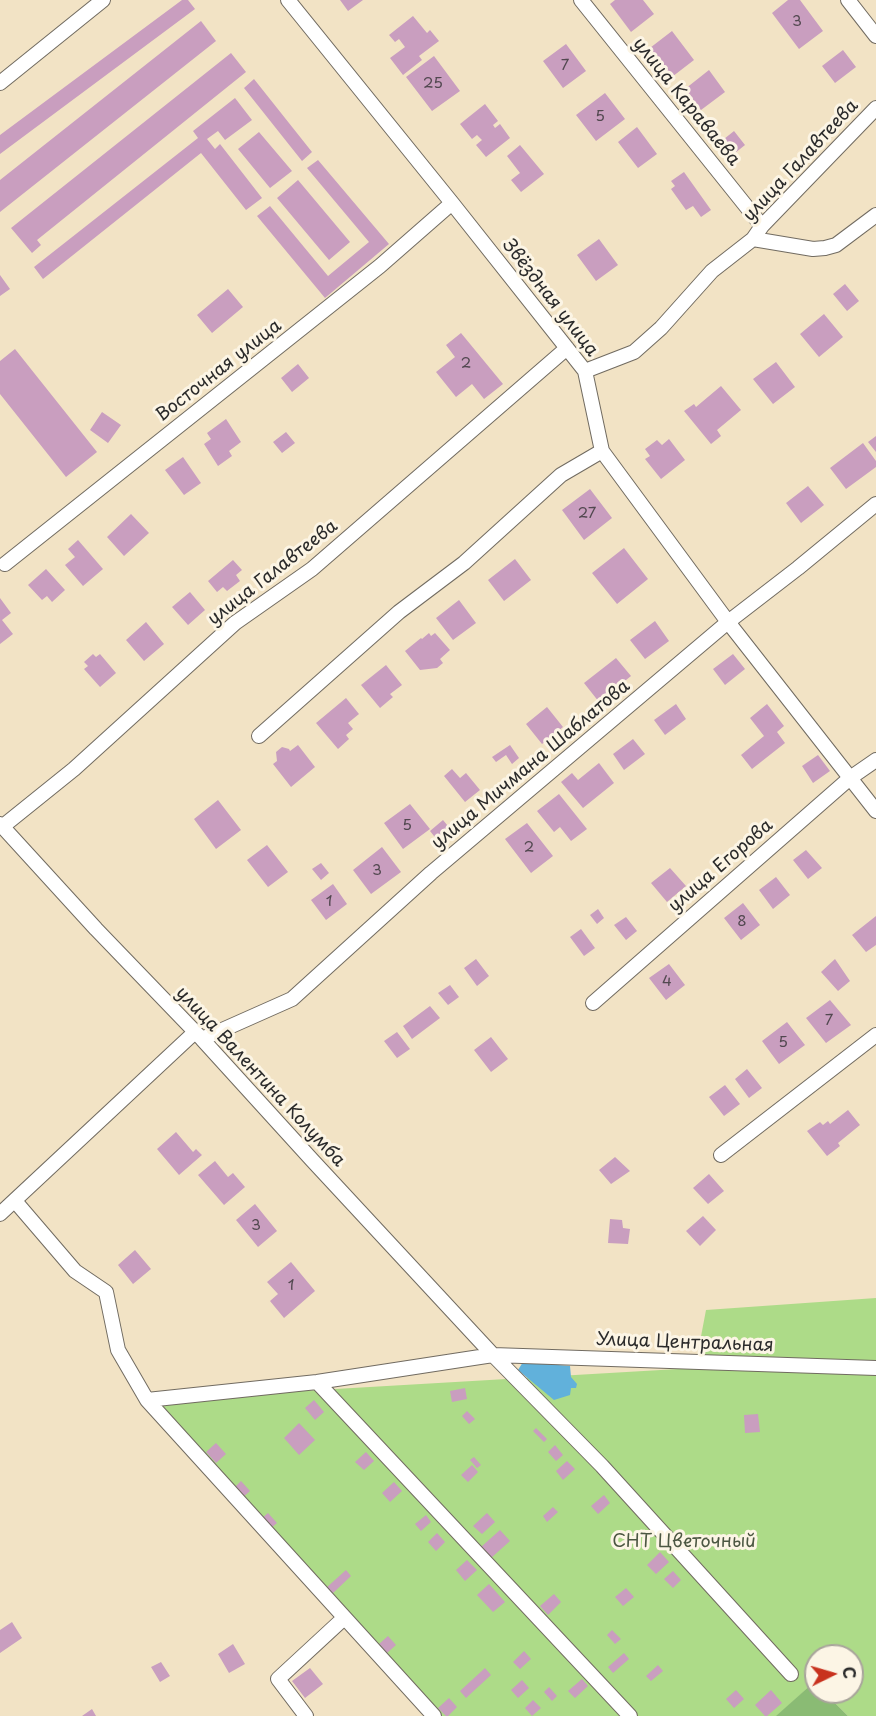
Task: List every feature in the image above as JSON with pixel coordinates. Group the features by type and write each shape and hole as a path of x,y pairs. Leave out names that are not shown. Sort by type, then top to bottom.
{"street":[{"path":"0,83 103,0"},
{"name":"Звёздная улица","path":"288,0 585,371 602,451 728,622 876,811"},
{"name":"улица Караваева","path":"581,0 762,226"},
{"path":"848,0 876,36"},
{"name":"улица Галавтеева","path":"585,371 634,352 661,328 712,271 753,240 762,226 876,108"},
{"name":"Восточная улица","path":"5,564 371,274 452,203"},
{"name":"улица Галавтеева","path":"753,240 813,249 825,248 836,245 876,215"},
{"name":"улица Галавтеева","path":"1,826 74,769 235,623 312,569 567,348"},
{"path":"259,736 399,612 464,563 561,475 602,451"},
{"name":"улица Мичмана Шаблатова","path":"0,1214 199,1035 292,999 431,873 728,622 876,504"},
{"name":"улица Егорова","path":"592,1003 850,778 876,760"},
{"name":"улица Валентина Колумба","path":"1,826 96,929 199,1035 493,1355 602,1466 791,1674"},
{"path":"721,1155 876,1035"},
{"path":"15,1201 75,1271 106,1292 118,1350 147,1401 434,1716"},
{"name":"Улица Центральная","path":"147,1401 317,1382 493,1355 876,1368"},
{"path":"317,1382 630,1716"},
{"path":"306,1716 278,1679 344,1618"}],"green space":[{"name":"СНТ Цветочный","path":"876,1298 876,1716 848,1716 836,1704 864,1704 864,1644 804,1644 804,1691 777,1716 433,1716 147,1400 695,1368 706,1310"},
{"path":"804,1691 804,1704 836,1704 848,1716 776,1716"}],"water":[{"path":"523,1362 570,1366 571,1377 577,1384 576,1388 571,1388 570,1395 554,1400 518,1370"}],"building":[{"path":"182,0 188,0 195,9 0,154 0,135"},
{"path":"340,0 363,0 348,11"},
{"path":"615,0 643,0 654,14 631,32 610,4"},
{"path":"788,0 800,0 823,31 799,49 772,13"},
{"path":"413,16 427,33 430,30 439,41 419,56 422,60 403,75 390,58 405,47 399,39 395,42 389,35"},
{"path":"201,21 216,41 0,212 0,180"},
{"path":"672,31 694,60 668,80 646,51"},
{"path":"566,44 586,71 563,88 543,61"},
{"path":"843,50 856,67 835,83 822,66"},
{"path":"231,53 246,72 37,240 41,245 32,253 11,228"},
{"path":"434,56 460,91 432,111 406,77"},
{"path":"709,70 725,92 701,110 685,89"},
{"path":"254,79 312,152 302,161 244,88"},
{"path":"605,93 625,119 596,141 576,115"},
{"path":"235,98 252,120 225,140 218,131 207,139 215,149 220,144 262,198 246,210 201,153 43,279 34,267 198,138 193,131"},
{"path":"485,104 498,121 493,125 495,128 500,124 510,138 486,157 476,145 482,140 477,135 472,139 460,124"},
{"path":"637,127 657,154 638,168 618,142"},
{"path":"734,131 745,145 730,157 719,143"},
{"path":"259,132 292,171 270,188 238,149"},
{"path":"520,145 544,174 521,192 511,180 520,173 507,156"},
{"path":"318,160 389,244 325,298 257,216 270,206 328,276 369,242 307,168"},
{"path":"684,172 711,210 701,217 693,206 686,210 671,189 675,186 671,181"},
{"path":"298,180 350,242 329,260 277,198"},
{"path":"599,239 618,265 596,281 577,255"},
{"path":"0,275 10,289 0,296"},
{"path":"845,284 859,301 847,311 833,294"},
{"path":"228,289 243,307 212,333 197,315"},
{"path":"824,314 843,337 819,357 800,334"},
{"path":"461,333 503,384 484,399 472,384 456,397 436,372 455,357 446,345"},
{"path":"15,349 97,452 66,477 0,394 0,361"},
{"path":"776,362 795,387 773,404 753,379"},
{"path":"298,364 309,378 292,392 281,378"},
{"path":"721,386 741,410 717,430 721,436 711,444 684,411 694,404 696,407"},
{"path":"102,412 121,425 108,443 90,430"},
{"path":"226,419 241,442 229,451 232,456 218,466 204,444 211,439 207,433"},
{"path":"286,432 295,443 282,453 273,442"},
{"path":"876,436 876,452 868,442"},
{"path":"669,439 685,460 661,479 645,459 650,456 645,449 657,440 662,445"},
{"path":"863,443 876,461 876,467 846,489 830,468"},
{"path":"183,457 201,483 184,495 165,470"},
{"path":"808,486 824,505 801,523 786,503"},
{"path":"590,489 612,518 584,540 562,510"},
{"path":"131,514 149,533 124,556 107,537"},
{"path":"78,540 103,569 83,586 65,565 75,557 68,549"},
{"path":"624,548 648,579 617,604 592,573"},
{"path":"515,559 531,580 504,601 488,580"},
{"path":"233,560 242,570 236,575 240,581 227,591 223,587 217,592 208,581"},
{"path":"46,569 65,590 52,602 47,596 42,600 28,585"},
{"path":"190,592 205,610 188,625 172,607"},
{"path":"0,598 11,613 2,620 13,634 0,644"},
{"path":"459,600 476,623 453,640 436,618"},
{"path":"655,621 669,641 645,659 630,640"},
{"path":"146,622 164,644 144,661 126,640"},
{"path":"429,633 431,636 435,633 450,650 440,659 443,663 437,668 420,670 405,651"},
{"path":"93,654 96,657 100,654 116,673 100,687 84,669 88,666 84,662"},
{"path":"733,654 745,669 725,685 713,669"},
{"path":"616,658 631,676 599,702 584,683"},
{"path":"386,665 402,685 390,694 393,697 380,708 361,685"},
{"path":"346,698 359,714 348,723 353,729 346,735 349,739 338,749 316,723"},
{"path":"676,704 686,719 665,735 654,720"},
{"path":"767,704 784,726 777,732 785,743 752,769 741,755 764,736 750,718"},
{"path":"547,707 563,727 542,744 526,724"},
{"path":"633,739 645,754 624,770 613,754"},
{"path":"298,745 315,767 291,787 273,764 277,761 276,752 282,747 290,751"},
{"path":"510,745 519,758 512,764 506,755 496,762 492,757"},
{"path":"818,755 830,771 813,783 802,766"},
{"path":"599,763 614,783 583,808 561,782 572,773 578,780"},
{"path":"452,769 460,778 466,773 480,790 465,802 444,776"},
{"path":"559,794 587,829 571,841 560,827 554,832 537,811"},
{"path":"218,800 241,830 216,849 194,819"},
{"path":"410,804 430,829 403,849 384,823"},
{"path":"443,820 452,831 438,841 430,831"},
{"path":"527,823 553,856 531,873 505,839"},
{"path":"267,845 288,872 268,887 247,860"},
{"path":"382,847 401,872 371,894 353,870"},
{"path":"806,850 822,868 808,879 793,860"},
{"path":"321,863 329,873 321,880 312,869"},
{"path":"670,868 686,886 667,902 651,883"},
{"path":"776,877 790,895 773,909 759,890"},
{"path":"333,884 347,904 326,920 311,900"},
{"path":"743,903 760,925 741,940 724,918"},
{"path":"598,909 604,918 597,924 590,915"},
{"path":"876,916 876,945 866,952 852,935"},
{"path":"626,917 637,931 626,940 614,925"},
{"path":"581,929 595,948 584,956 570,937"},
{"path":"476,959 489,976 477,986 464,968"},
{"path":"835,959 850,981 838,991 821,972"},
{"path":"669,964 685,985 666,1000 649,978"},
{"path":"450,985 459,997 448,1005 438,993"},
{"path":"830,1000 851,1025 826,1043 806,1018"},
{"path":"430,1006 440,1018 412,1039 403,1026"},
{"path":"787,1022 805,1045 779,1064 762,1041"},
{"path":"397,1032 410,1049 397,1058 384,1041"},
{"path":"491,1037 508,1059 491,1072 474,1050"},
{"path":"747,1069 762,1088 749,1098 735,1079"},
{"path":"725,1085 740,1104 724,1116 709,1097"},
{"path":"848,1110 860,1125 838,1143 840,1146 827,1156 807,1131 820,1122 823,1125 828,1121 830,1124"},
{"path":"176,1132 193,1152 196,1149 202,1155 179,1175 157,1149"},
{"path":"615,1157 630,1171 611,1184 599,1170"},
{"path":"215,1161 228,1177 233,1173 245,1187 224,1205 198,1175"},
{"path":"709,1174 724,1191 708,1204 693,1188"},
{"path":"255,1204 277,1231 258,1247 236,1220"},
{"path":"703,1216 716,1230 700,1246 686,1231"},
{"path":"610,1219 622,1220 623,1228 630,1229 628,1244 608,1243"},
{"path":"135,1250 151,1269 133,1284 118,1265"},
{"path":"291,1262 315,1291 284,1318 270,1301 278,1294 267,1282"},
{"path":"465,1388 467,1399 452,1402 450,1391"},
{"path":"314,1400 324,1412 315,1420 305,1408"},
{"path":"467,1411 475,1419 469,1424 462,1416"},
{"path":"758,1414 760,1432 745,1433 744,1415"},
{"path":"299,1423 315,1440 299,1455 284,1438"},
{"path":"536,1428 547,1439 544,1442 533,1431"},
{"path":"216,1443 226,1454 216,1463 206,1452"},
{"path":"555,1445 563,1455 556,1461 548,1452"},
{"path":"366,1452 374,1461 364,1470 355,1462"},
{"path":"474,1457 481,1465 477,1468 470,1460"},
{"path":"567,1461 575,1469 563,1480 556,1471"},
{"path":"472,1465 478,1472 468,1482 461,1475"},
{"path":"241,1481 250,1491 241,1499 233,1489"},
{"path":"394,1482 402,1491 390,1502 382,1493"},
{"path":"604,1495 610,1503 598,1514 591,1506"},
{"path":"553,1507 558,1512 547,1522 543,1516"},
{"path":"268,1513 277,1523 270,1529 261,1519"},
{"path":"487,1513 495,1522 482,1534 473,1526"},
{"path":"426,1515 431,1522 421,1531 415,1524"},
{"path":"500,1530 510,1541 491,1558 481,1547"},
{"path":"437,1533 445,1542 436,1551 428,1542"},
{"path":"660,1552 669,1562 656,1574 647,1565"},
{"path":"467,1560 477,1570 465,1581 456,1570"},
{"path":"346,1570 351,1576 332,1594 326,1588"},
{"path":"673,1571 681,1580 673,1588 664,1579"},
{"path":"489,1584 505,1602 493,1612 477,1595"},
{"path":"626,1588 634,1597 623,1606 615,1597"},
{"path":"554,1594 561,1602 548,1615 540,1606"},
{"path":"12,1622 22,1638 0,1653 0,1630"},
{"path":"612,1630 621,1639 615,1644 607,1635"},
{"path":"388,1636 396,1645 387,1653 379,1644"},
{"path":"233,1644 245,1664 229,1673 218,1654"},
{"path":"524,1651 531,1659 520,1669 513,1662"},
{"path":"624,1653 629,1659 613,1673 608,1667"},
{"path":"161,1662 170,1676 160,1682 151,1667"},
{"path":"658,1665 663,1671 651,1681 646,1676"},
{"path":"310,1668 323,1684 305,1698 292,1681"},
{"path":"485,1668 491,1675 466,1698 460,1691"},
{"path":"582,1679 588,1686 575,1698 568,1691"},
{"path":"522,1680 529,1688 518,1698 511,1690"},
{"path":"549,1687 557,1696 552,1701 544,1692"},
{"path":"736,1690 744,1699 734,1708 726,1699"},
{"path":"771,1690 782,1703 765,1716 755,1705"},
{"path":"449,1698 457,1707 446,1716 438,1708"},
{"path":"533,1700 541,1708 532,1716 525,1708"},
{"path":"92,1709 96,1716 82,1716"}]}
